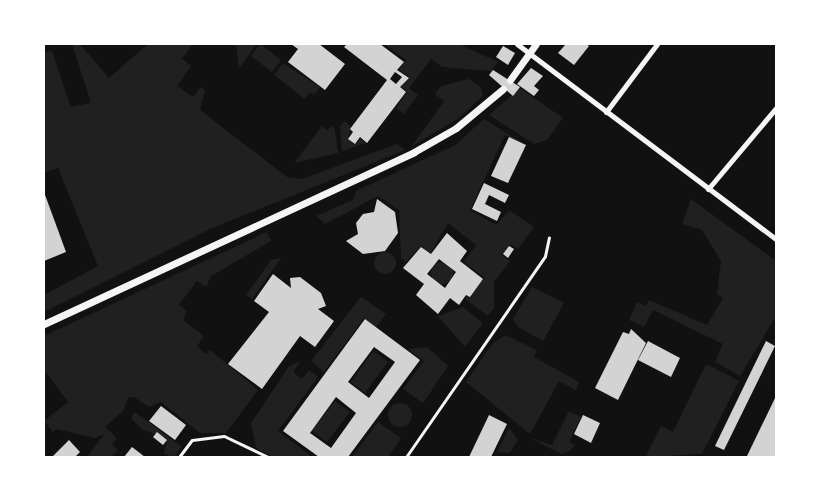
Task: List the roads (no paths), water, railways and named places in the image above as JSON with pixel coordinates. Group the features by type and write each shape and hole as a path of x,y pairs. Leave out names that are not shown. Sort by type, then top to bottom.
{"street":[{"path":"517,44 531,52 606,112 776,239"},
{"path":"510,80 536,44"},
{"path":"606,112 657,44"},
{"path":"44,324 414,152 456,128 503,89"},
{"path":"708,189 776,108"}],"lane":[{"path":"406,457 545,256 549,237"},
{"path":"179,457 192,440 224,436 268,457"}]}
